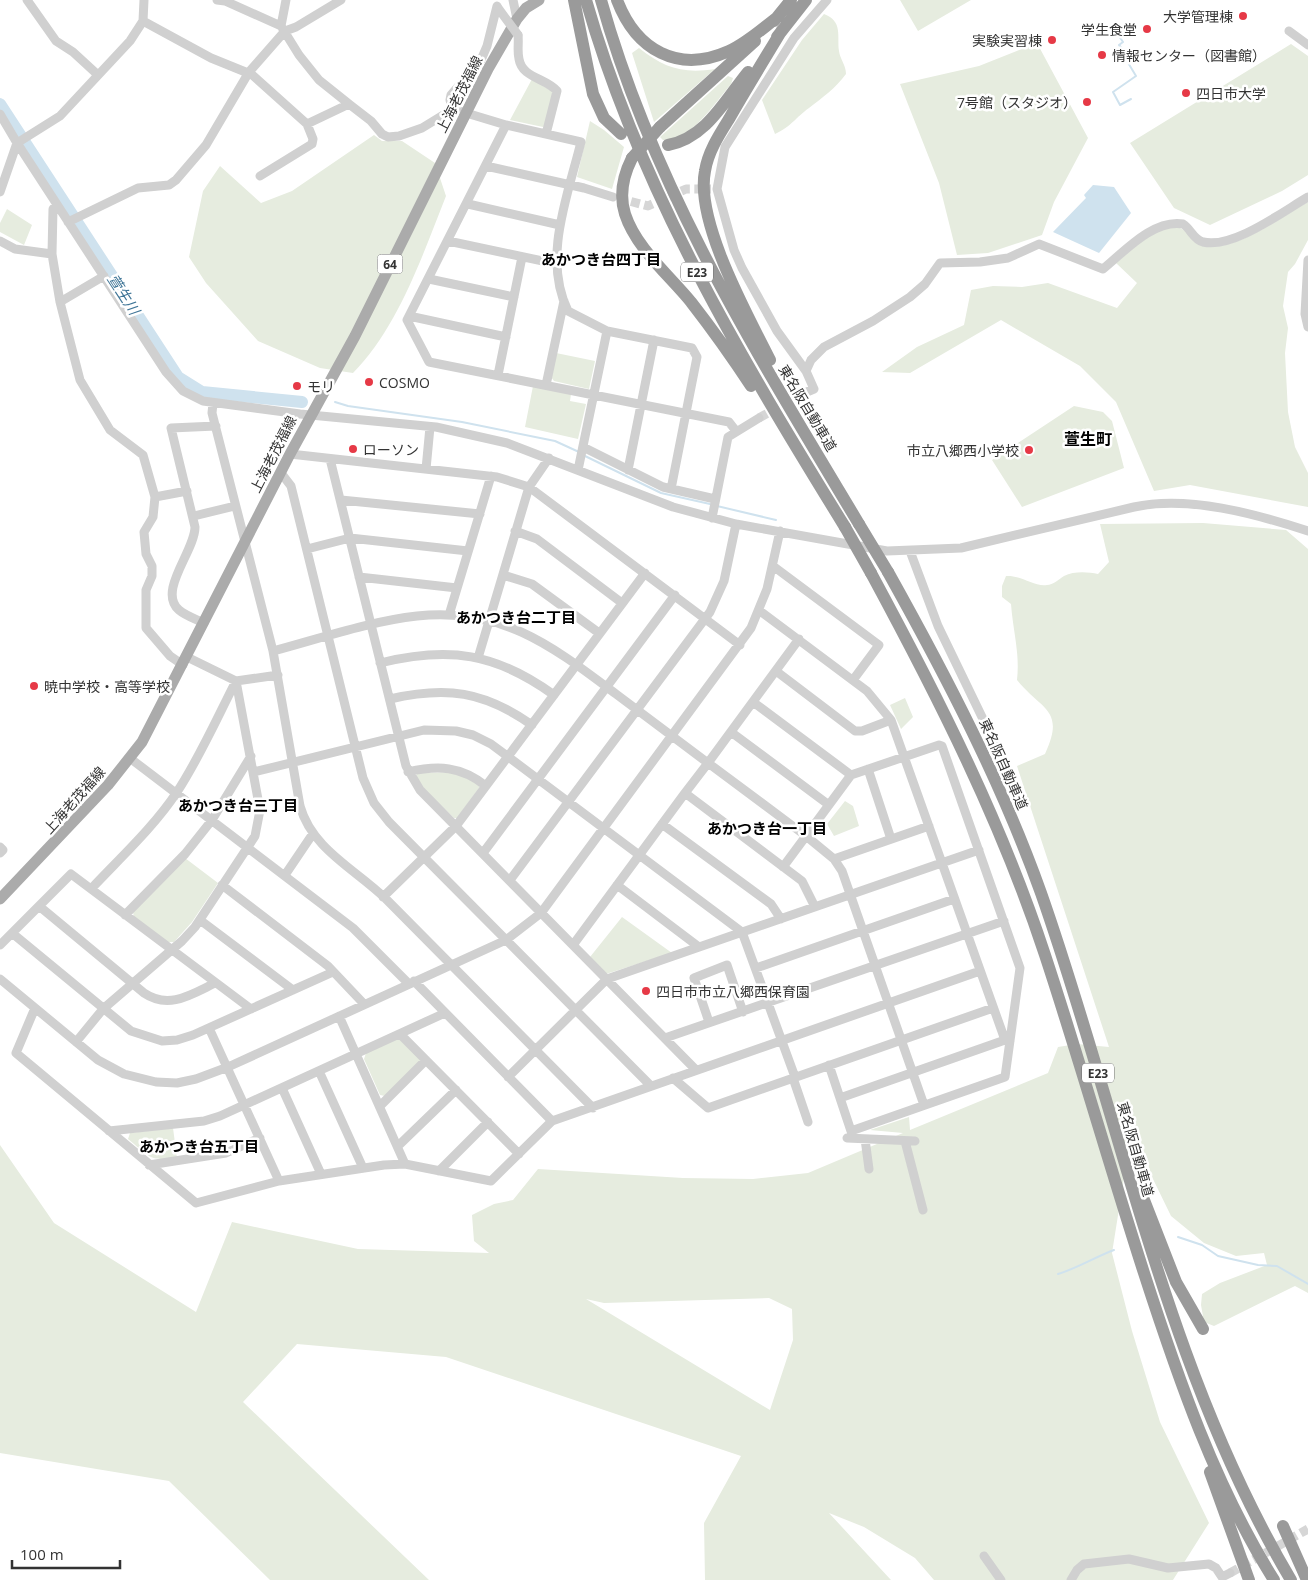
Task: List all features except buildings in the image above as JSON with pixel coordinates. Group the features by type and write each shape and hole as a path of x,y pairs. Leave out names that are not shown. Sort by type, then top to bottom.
{"highway":[{"path":"574,0 593,94 604,118 621,134"},
{"name":"東名阪自動車道","path":"586,0 611,82 658,195 715,308 871,573 968,760 1024,895 1172,1356 1224,1484 1274,1580"},
{"name":"東名阪自動車道","path":"601,0 626,79 671,188 727,298 888,572 949,682 1000,788 1043,900 1159,1274 1203,1398 1239,1484 1291,1580"},
{"path":"618,0 630,26 638,37 659,53 686,60 715,56 731,50 779,16"},
{"path":"792,0 746,50 660,127 632,158 624,179 622,197 630,225 646,250 716,335 814,476"},
{"path":"668,145 688,140 706,125 806,0"},
{"path":"782,30 714,145 705,171 704,198 712,230 735,287 827,471"},
{"path":"1112,1118 1176,1282 1203,1329"},
{"path":"1172,1356 1180,1386 1249,1580"},
{"path":"1283,1526 1307,1580"}],"main road":[{"name":"上海老茂福線","path":"0,899 48,850 131,759 152,725 280,472 355,336 466,112 516,19 526,8 539,0"}],"street":[{"path":"26,0 56,41 73,52 98,76"},
{"path":"0,192 22,141 60,116 130,41 143,21 144,0"},
{"path":"217,0 225,1 283,28 304,23 341,0"},
{"path":"279,0 283,28 299,55 319,80 371,121 382,134 388,137 399,136 422,128 452,109 506,125 581,142 560,225 557,264 564,301 568,311 607,331 692,348 697,357 670,489"},
{"path":"73,219 138,188 169,185 176,180 206,145 249,72 283,28 286,0"},
{"path":"513,0 516,19"},
{"path":"802,394 814,389 806,372 777,331 742,268 734,250 714,189 725,147 794,38 826,0"},
{"path":"496,5 518,35 518,58 526,72 552,85 557,91 546,134"},
{"path":"452,109 451,95 477,65 484,53 496,5"},
{"path":"143,21 211,58 249,72 307,124 312,144 260,176"},
{"path":"1289,31 1308,45"},
{"path":"307,124 349,104"},
{"path":"0,114 22,141 58,205 73,219 104,276 173,381 189,395 203,402 430,427 482,436 549,458 673,507 714,507"},
{"path":"506,125 468,204 407,320 429,362 729,422 736,431"},
{"path":"486,166 570,184 613,197"},
{"path":"806,372 811,360 824,347 873,321 910,297 924,284 937,266 944,262 980,262 1008,258 1040,244 1103,269 1141,238 1169,223 1183,224 1195,237 1203,242 1225,240 1242,236 1308,198"},
{"path":"468,204 560,225"},
{"path":"58,205 54,210 52,254 60,302 83,387 110,430 143,455 155,496 154,517 144,532 146,554 152,566 152,576 146,590 146,628 170,656 236,681 278,674"},
{"path":"0,241 15,249 52,254"},
{"path":"448,241 557,264"},
{"path":"498,375 522,258"},
{"path":"1308,260 1308,327"},
{"path":"60,302 104,276"},
{"path":"429,279 514,297"},
{"path":"546,385 564,301"},
{"path":"409,316 506,337"},
{"path":"578,470 607,331"},
{"path":"628,470 654,340"},
{"path":"213,403 212,413 273,650 300,806 312,834 383,897 593,1108"},
{"path":"714,507 728,437 759,418"},
{"path":"204,623 179,610 172,597 175,579 194,540 194,516 171,428 216,426"},
{"path":"426,470 430,427"},
{"path":"582,452 714,507 736,524 868,548 910,551 962,548 1134,507 1162,503 1188,504 1248,515 1308,531"},
{"path":"290,454 330,460 491,476 529,487 740,645"},
{"path":"478,658 529,487 549,458"},
{"path":"330,460 408,772 420,790 696,1070"},
{"path":"280,472 291,486 364,778 374,803 424,857 651,1086"},
{"path":"449,615 491,476"},
{"path":"155,496 187,491"},
{"path":"340,500 480,514"},
{"path":"194,516 235,506"},
{"path":"510,880 705,618 718,597 724,581 736,524"},
{"path":"515,531 537,539 622,603"},
{"path":"0,979 106,1066 143,1080 168,1083 188,1081 228,1067 506,940 541,913 740,645 760,611 773,566 780,531"},
{"path":"307,549 350,538 468,551"},
{"path":"910,551 938,626 996,746"},
{"path":"773,566 879,645 853,680"},
{"path":"383,897 456,826 645,572"},
{"path":"503,575 529,582 599,633"},
{"path":"359,577 457,588"},
{"path":"483,853 675,595"},
{"path":"760,611 874,697 891,720 993,1008 1007,1040"},
{"path":"273,650 412,617 449,615 488,621 527,634 554,648 577,664 834,859 842,871 924,1105"},
{"path":"573,945 799,640"},
{"path":"380,663 420,654 454,654 478,658 516,671 554,695"},
{"path":"776,672 855,731 862,731 891,720"},
{"path":"76,1042 103,1009 172,950 200,920 257,831 260,816 254,772 236,681"},
{"path":"91,889 156,820 176,793 204,746 236,681"},
{"path":"390,699 439,691 474,696 505,707 532,725"},
{"path":"753,702 851,775"},
{"path":"254,772 424,730 456,731 483,740 509,756 742,932 782,1040 808,1122"},
{"path":"730,732 829,805"},
{"path":"783,867 851,775 904,756 939,745 942,746 1020,968 1007,1040 1005,1077 851,1131 830,1065"},
{"path":"125,915 185,854 212,820 250,756"},
{"path":"131,759 353,928 445,1013 552,1122"},
{"path":"408,772 446,767 467,774 486,786"},
{"path":"868,769 892,839"},
{"path":"685,794 806,885 815,907"},
{"path":"662,824 771,904 781,919"},
{"path":"834,859 929,826"},
{"path":"285,875 312,834"},
{"path":"0,847 3,850 0,853"},
{"path":"508,1077 607,979 979,850"},
{"path":"0,945 71,874 251,1009"},
{"path":"222,885 333,972 364,1004"},
{"path":"617,885 698,947"},
{"path":"756,968 954,899"},
{"path":"39,906 151,998 165,1002 182,999 215,983"},
{"path":"200,920 293,990"},
{"path":"665,1038 1004,921"},
{"path":"12,933 130,1031 162,1041 177,1040 209,1028 333,972"},
{"path":"709,1022 694,978 727,965 744,1012"},
{"path":"35,1008 16,1053 196,1203 279,1180 405,1164 491,1181 552,1122 980,971"},
{"path":"673,1078 708,1108 993,1008"},
{"path":"109,1131 204,1121 245,1105 445,1013"},
{"path":"339,1016 405,1164"},
{"path":"209,1028 279,1180"},
{"path":"400,1034 519,1154"},
{"path":"840,1098 1007,1040"},
{"path":"380,1106 426,1060"},
{"path":"319,1071 363,1168"},
{"path":"282,1088 321,1174"},
{"path":"398,1146 456,1090"},
{"path":"439,1170 488,1122"},
{"path":"865,1126 869,1169"},
{"path":"149,1165 226,1153 260,1138"},
{"path":"848,1138 915,1141"},
{"path":"905,1141 923,1210"},
{"path":"984,1556 1001,1580"},
{"path":"1071,1580 1077,1570 1084,1564 1129,1559 1168,1568 1209,1564 1216,1568 1222,1576 1230,1573"}],"shaded area":[{"path":"900,0 971,0 918,31"},
{"path":"824,14 830,17 837,25 839,51 846,74 838,84 790,125 775,134 762,100 802,40"},
{"path":"1037,43 1088,138 1054,202 1042,235 988,253 957,255 939,183 900,84 979,66"},
{"path":"1291,44 1308,56 1308,175 1282,191 1210,225 1174,208 1130,143"},
{"path":"639,48 648,55 674,68 693,71 715,69 654,122 632,53"},
{"path":"728,76 733,78 731,84 702,120 693,128 674,138 663,140 660,137"},
{"path":"532,79 553,92 546,126 543,127 510,120"},
{"path":"590,121 624,147 612,189 577,177"},
{"path":"374,135 382,141 402,141 435,163 446,196 408,289 383,335 369,355 353,373 320,368 258,341 206,283 189,257 203,191 220,166 261,203 292,191"},
{"path":"1308,202 1308,240 1295,264 1288,272 1283,306 1288,328 1285,353 1288,412 1295,447 1308,473 1308,507 1190,485 1154,491 1116,402 1080,366 1001,320 910,373 882,372 917,347 964,325 971,290 993,286 1022,287 1048,283 1117,308 1137,283 1116,263 1158,231 1177,228 1185,231 1206,247 1222,246 1248,237"},
{"path":"7,209 32,225 24,245 0,232 0,223"},
{"path":"556,353 595,361 589,389 554,381 551,377"},
{"path":"533,386 571,394 570,401 586,404 578,439 525,427"},
{"path":"1074,406 1103,412 1112,421 1124,468 1022,507 992,460"},
{"path":"1203,523 1286,530 1308,549 1308,1293 1295,1286 1214,1326 1204,1322 1201,1305 1202,1294 1220,1283 1267,1265 1264,1253 1236,1256 1204,1243 1171,1216 1153,1179 1130,1111 1133,1121 1112,1253 1132,1331 1160,1422 1209,1523 1173,1580 934,1580 915,1558 864,1527 829,1513 891,1580 705,1580 704,1523 741,1456 446,1357 297,1344 243,1402 429,1580 270,1580 169,1481 0,1453 0,1145 54,1223 196,1312 232,1222 358,1249 489,1253 474,1241 472,1215 494,1204 513,1200 538,1169 683,1178 753,1179 808,1173 903,1133 870,1130 909,1117 910,1130 1048,1073 1058,1047 1077,1044 1109,1047 1017,766 1045,754 1053,728 1052,719 1048,711 1017,680 1017,651 1011,604 1002,597 1002,586 1006,576 1049,585 1072,573 1098,574 1109,562 1100,524","holes":["769,1298 792,1309 793,1340 770,1410 586,1299 604,1303"]},
{"path":"905,698 913,717 901,729 890,705"},
{"path":"457,772 479,785 479,788 457,818 454,818 425,790 416,777 417,773"},
{"path":"845,801 853,806 859,826 834,836 827,824"},
{"path":"185,858 218,883 192,922 174,942 167,942 134,917 133,912"},
{"path":"622,917 672,953 606,974 590,957"},
{"path":"396,1039 405,1041 420,1057 420,1063 385,1096 380,1095 364,1059 366,1053"},
{"path":"173,1128 177,1158 155,1158 145,1154 128,1139 130,1133"}],"water":[{"path":"1093,185 1114,187 1131,213 1099,253 1053,232 1086,198 1084,195"}],"waterway":[{"path":"1117,33 1123,42 1119,45 1130,58 1127,61 1136,76 1113,92 1120,105 1131,99"},
{"name":"萱生川","path":"0,104 178,377 202,392 302,402"},
{"path":"335,402 348,406 462,422 555,441 579,452"},
{"path":"585,456 661,493 710,504"},
{"path":"717,506 776,520"},
{"path":"1178,1237 1202,1245 1218,1256 1258,1265 1277,1266 1308,1284"},
{"path":"1058,1274 1114,1250"}],"tunnel":[{"path":"618,198 648,206 686,189 711,189"},
{"path":"759,418 802,394"},
{"path":"1230,1573 1308,1529"}],"place":[{"name":"大学管理棟","path":"1243,16"},
{"name":"学生食堂","path":"1147,29"},
{"name":"実験実習棟","path":"1052,40"},
{"name":"情報センター（図書館）","path":"1102,55"},
{"name":"四日市大学","path":"1186,93"},
{"name":"7号館（スタジオ）","path":"1087,102"},
{"name":"COSMO","path":"369,382"},
{"name":"モリ","path":"297,386"},
{"name":"ローソン","path":"353,449"},
{"name":"市立八郷西小学校","path":"1029,450"},
{"name":"暁中学校・高等学校","path":"34,686"},
{"name":"四日市市立八郷西保育園","path":"646,991"}],"district":[{"name":"あかつき台四丁目","path":"601,259"},
{"name":"萱生町","path":"1088,439"},
{"name":"あかつき台二丁目","path":"516,617"},
{"name":"あかつき台三丁目","path":"238,805"},
{"name":"あかつき台一丁目","path":"767,828"},
{"name":"あかつき台五丁目","path":"199,1146"}]}
